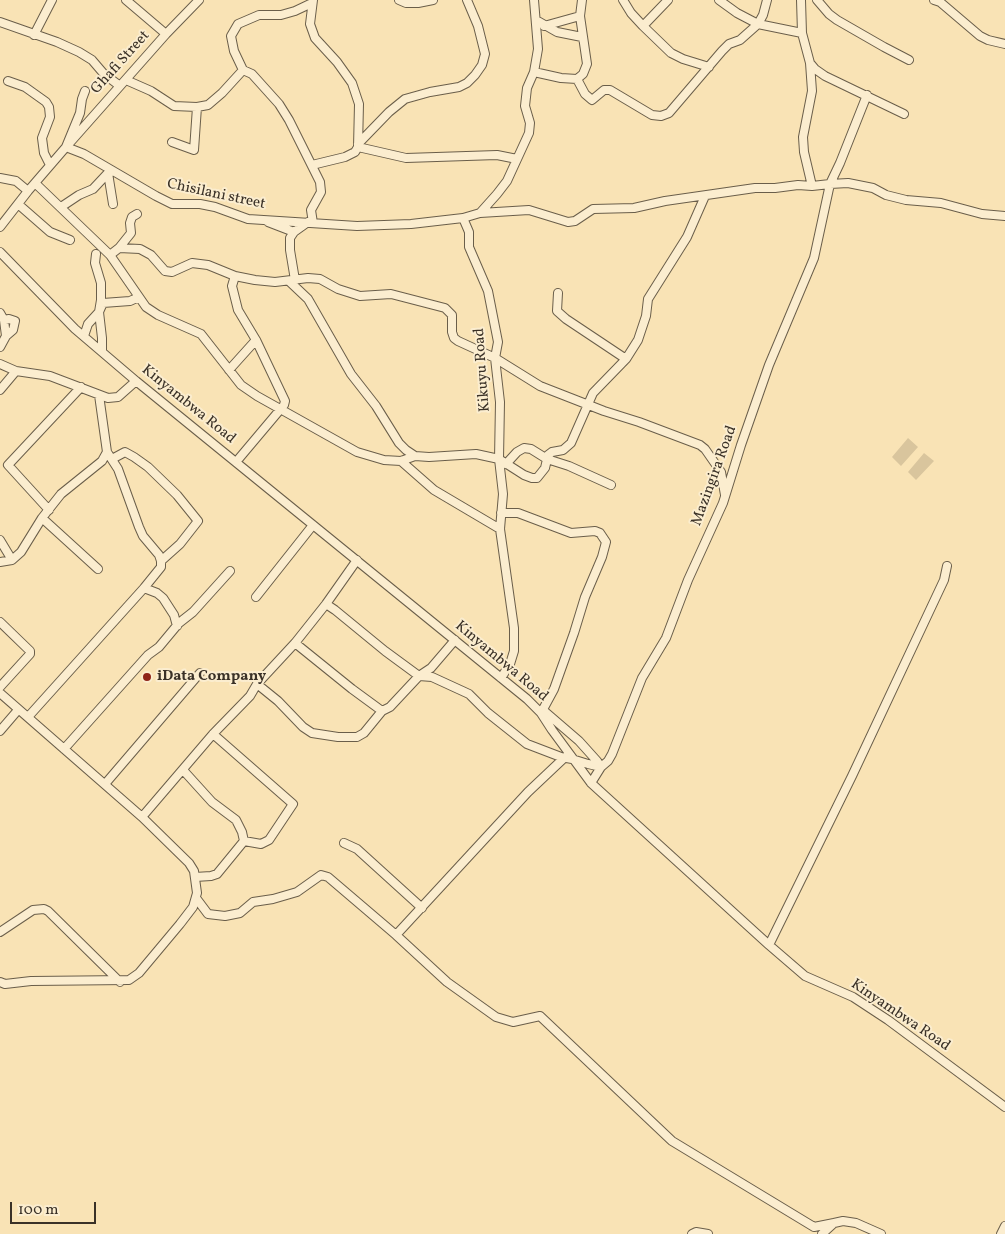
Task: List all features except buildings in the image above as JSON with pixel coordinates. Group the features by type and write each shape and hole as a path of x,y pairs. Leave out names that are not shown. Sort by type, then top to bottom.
{"street":[{"path":"34,35 52,0"},
{"path":"126,0 166,34"},
{"name":"Ghafi Street","path":"0,227 66,146 199,0"},
{"path":"399,0 406,3 418,3 433,0"},
{"path":"312,165 351,155 389,112 405,99 459,87 467,83 475,75 482,64 485,54 478,26 467,0"},
{"path":"480,213 507,181 529,133 530,123 525,106 527,88 534,72 538,50 534,0"},
{"path":"534,72 561,78 577,79 583,74 588,64 580,16 582,0"},
{"path":"623,0 631,13 643,26 672,53 683,59 709,67"},
{"path":"643,26 668,0"},
{"path":"719,0 737,13 758,24 802,33"},
{"path":"577,79 585,94 592,100 604,90 610,90 647,113 661,116 669,113 729,44 740,40 758,24 768,0"},
{"path":"801,0 802,33 810,63 812,91 803,137 804,152 812,186"},
{"path":"817,0 828,14 837,20 884,48 909,60"},
{"path":"934,0 940,2 980,36 1005,44"},
{"path":"313,1 310,24 315,38 344,72 356,93 359,104 358,145"},
{"path":"313,1 295,11 259,16 238,24 231,36 234,51 243,70 252,74 279,104 290,120 321,187 311,210 311,222 294,232 290,238 292,280 308,298 351,374 376,406 399,443 415,456"},
{"path":"544,26 580,16"},
{"path":"536,20 557,32 582,37"},
{"path":"0,22 57,42 79,52 92,60 104,74 123,83 151,91 174,106 197,107 208,105 243,70"},
{"path":"810,63 825,76 904,114"},
{"path":"8,81 25,88 46,102 49,107 50,117 42,138 44,153 50,165"},
{"path":"66,146 80,113 82,98 86,91"},
{"name":"Mazingira Road","path":"591,783 612,754 642,678 666,638 688,580 723,503 769,365 814,258 830,184 867,95"},
{"path":"172,142 194,150 197,107"},
{"path":"358,145 406,158 497,155 516,159"},
{"name":"Chisilani street","path":"66,146 84,154 147,192 172,204 200,204 215,207 248,219 357,226 411,224 463,218"},
{"path":"61,207 79,195 93,189 108,173 113,204"},
{"path":"0,178 16,181 28,191"},
{"path":"35,183 110,255 146,307 158,315 201,334 241,385 280,410 357,452 384,460 401,461 415,456 448,457 476,454 502,461 532,478 537,478 545,468 550,453 563,450 571,443 593,393 626,359 638,340 646,316 648,299 687,236 705,196"},
{"path":"463,218 480,213 529,210 568,222 575,221 593,209 634,208 664,201 755,188 848,183 873,188 886,195 906,200 941,203 982,214 1005,216"},
{"path":"18,204 50,232 70,240"},
{"path":"110,255 132,233 130,223 132,217 137,214"},
{"name":"Kikuyu Road","path":"463,218 469,232 469,247 489,297 498,342 495,358 500,402 503,494 500,529 514,628 514,651 510,664 501,678"},
{"path":"265,220 294,232"},
{"path":"119,248 140,249 151,254 165,271 172,272 192,263 208,265 235,276 255,280 274,282 320,279 338,289 360,296 391,294 445,308 452,315 452,332 458,342 495,358 540,386 700,445 705,449 720,472 725,495"},
{"name":"Kinyambwa Road","path":"0,252 84,336 136,381 542,711 568,758 591,783 768,945 805,976 853,997 888,1020 1005,1107"},
{"path":"96,254 95,263 101,283 99,312 102,352"},
{"path":"235,276 232,286 238,310 256,340 285,401 280,410 236,462"},
{"path":"558,293 558,311 566,319 626,359"},
{"path":"84,336 88,324 99,312 103,303 130,302 139,297"},
{"path":"0,347 6,336 13,330 15,321 2,316"},
{"path":"229,370 256,340"},
{"path":"0,364 16,371 50,376 108,398 118,397 136,381"},
{"path":"0,390 16,371"},
{"path":"49,510 8,465 81,388"},
{"path":"28,717 161,567 158,555 143,536 118,469 107,452 99,395"},
{"path":"502,461 524,448 531,448 547,459 569,466 611,485"},
{"path":"0,562 12,560 21,552 42,518 61,494 102,461 107,452"},
{"path":"112,459 126,452 148,467 177,496 198,521 180,544 161,561"},
{"path":"401,461 434,490 500,529"},
{"path":"502,513 518,513 571,533 595,531 600,533 606,542 554,689 542,711 589,751 601,767"},
{"path":"42,518 98,569"},
{"path":"256,597 313,526"},
{"path":"0,540 12,560"},
{"path":"142,817 213,734 250,696 257,684 296,643 357,560"},
{"path":"768,945 852,776 944,580 947,566"},
{"path":"64,749 148,654 159,647 176,626 192,612 230,571"},
{"path":"144,588 157,593 163,598 174,615 176,626"},
{"path":"326,604 419,676 432,677 466,692 522,741 568,758 601,767"},
{"path":"0,622 30,651 30,654 0,687"},
{"path":"257,684 312,733 338,737 357,737 364,733 382,711 395,703 419,676 431,668 454,640"},
{"path":"296,643 352,690 382,711"},
{"path":"105,784 200,673"},
{"path":"0,693 142,817 188,863 197,884 193,907 139,973 129,980 120,982 31,981 5,984 0,982"},
{"path":"0,731 18,710"},
{"path":"213,734 293,804 269,840 261,844 244,841"},
{"path":"396,935 528,792 568,758"},
{"path":"183,770 212,802 236,820 244,841"},
{"path":"195,877 217,874 244,841"},
{"path":"344,843 357,849 422,908"},
{"path":"196,898 208,914 225,916 240,913 253,902 273,899 297,892 321,875 328,877 447,982 496,1016 513,1022 540,1016 672,1141 814,1227 849,1222 881,1234"},
{"path":"0,932 33,910 44,909 120,982"},
{"path":"822,1234 834,1223"},
{"path":"1001,1234 1005,1226"},
{"path":"692,1234 696,1232 708,1234"}],"shaded area":[{"path":"908,438 918,447 901,466 892,457"},
{"path":"924,453 934,461 916,480 908,472"}],"place":[{"name":"iData Company","path":"147,677"}]}
